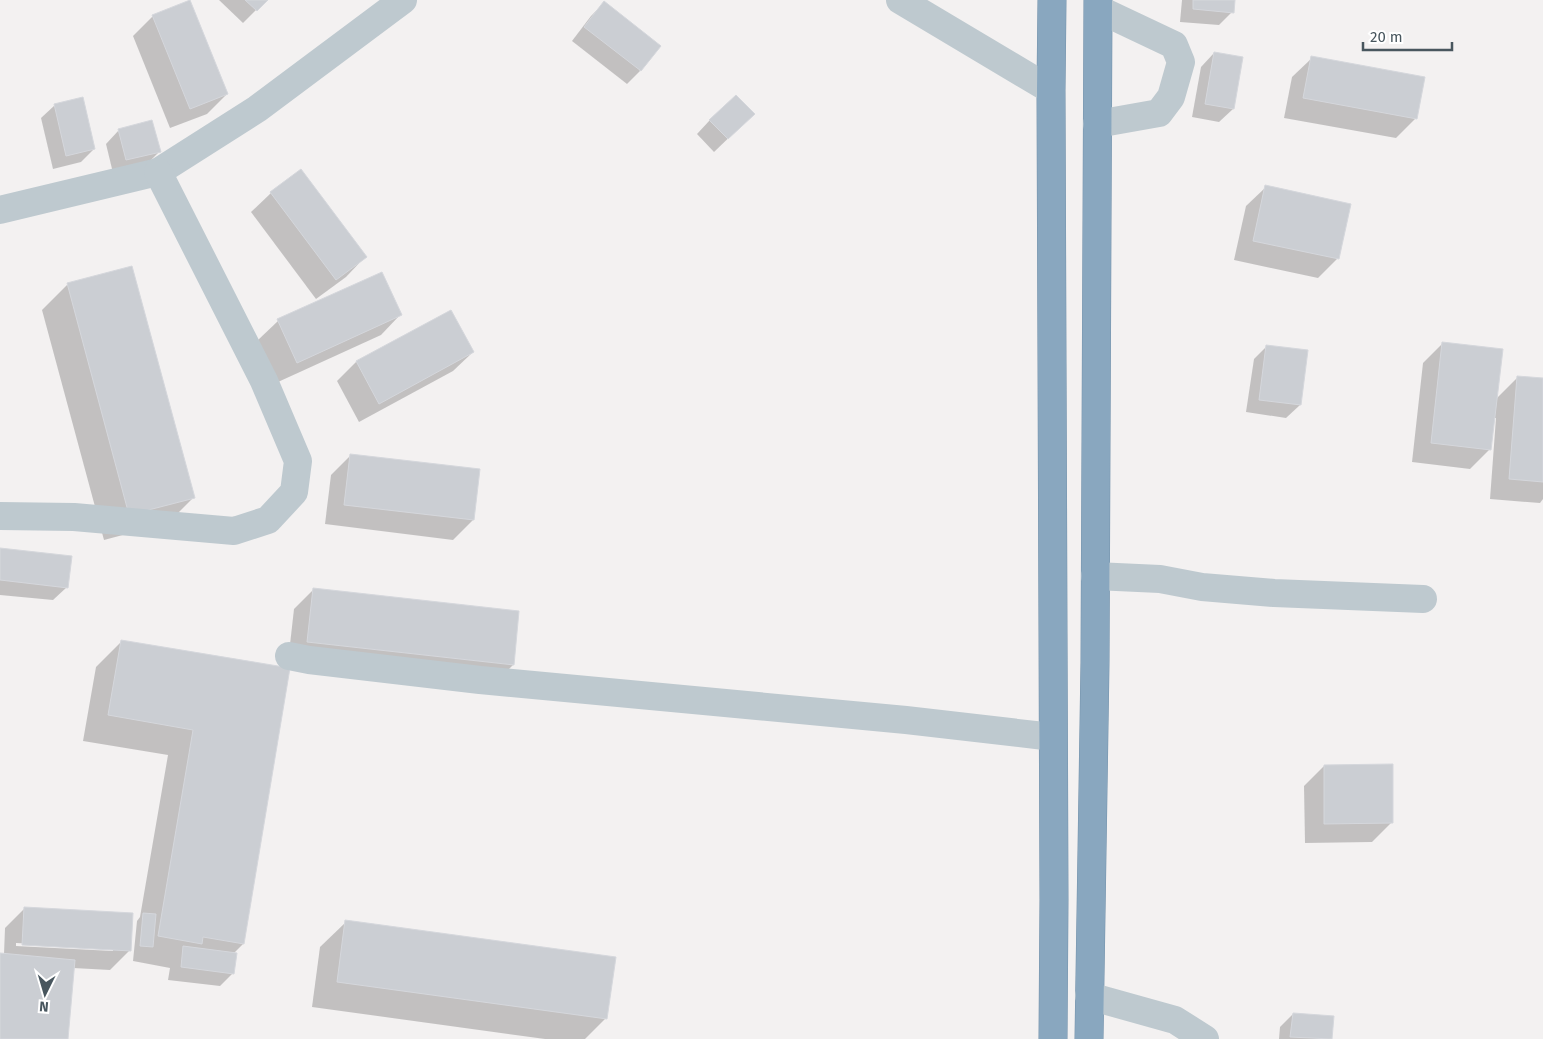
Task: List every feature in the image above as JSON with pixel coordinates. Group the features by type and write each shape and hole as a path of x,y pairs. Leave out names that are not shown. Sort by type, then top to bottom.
{"highway":[{"path":"1052,0 1053,1039"},
{"path":"1089,1039 1095,663 1098,4"}],"street":[{"path":"0,210 158,172 257,109 403,0"},
{"path":"900,0 1051,90"},
{"path":"1097,124 1159,113 1171,96 1181,62 1174,45 1098,4"},
{"path":"0,516 74,517 234,531 268,520 294,492 298,461 264,381 158,172"},
{"path":"1095,576 1160,579 1202,587 1274,593 1423,599"},
{"path":"289,656 480,680 906,720 1053,737"},
{"path":"1090,996 1175,1020 1205,1039"}],"building":[{"path":"190,0 228,94 190,109 152,15"},
{"path":"245,0 268,0 257,11"},
{"path":"1193,0 1235,0 1234,13 1193,9"},
{"path":"604,1 661,46 641,71 584,27"},
{"path":"1214,52 1243,57 1234,109 1205,104"},
{"path":"1311,56 1425,77 1417,119 1303,98"},
{"path":"736,95 755,114 728,139 709,120"},
{"path":"83,97 95,149 66,156 54,104"},
{"path":"152,120 161,152 126,160 118,129"},
{"path":"301,169 367,257 336,280 270,192"},
{"path":"1265,185 1351,204 1339,259 1253,241"},
{"path":"132,266 195,498 129,515 67,283"},
{"path":"382,272 402,315 297,363 277,319"},
{"path":"451,310 474,352 379,404 356,361"},
{"path":"1442,342 1503,349 1491,450 1431,443"},
{"path":"1266,345 1308,350 1301,405 1259,400"},
{"path":"1517,376 1543,378 1543,482 1509,479"},
{"path":"350,454 480,469 474,520 344,505"},
{"path":"0,548 72,556 68,588 0,580"},
{"path":"313,588 519,611 514,665 307,642"},
{"path":"121,640 290,668 244,944 203,937 202,944 158,936 193,730 108,715"},
{"path":"1393,764 1393,823 1324,824 1324,765"},
{"path":"24,907 133,913 131,951 22,945"},
{"path":"143,913 156,914 153,947 140,946"},
{"path":"345,920 616,957 607,1019 337,982"},
{"path":"183,946 237,953 234,974 181,967"},
{"path":"0,953 75,960 68,1039 0,1039"},
{"path":"1293,1013 1334,1016 1332,1039 1290,1037"}]}
